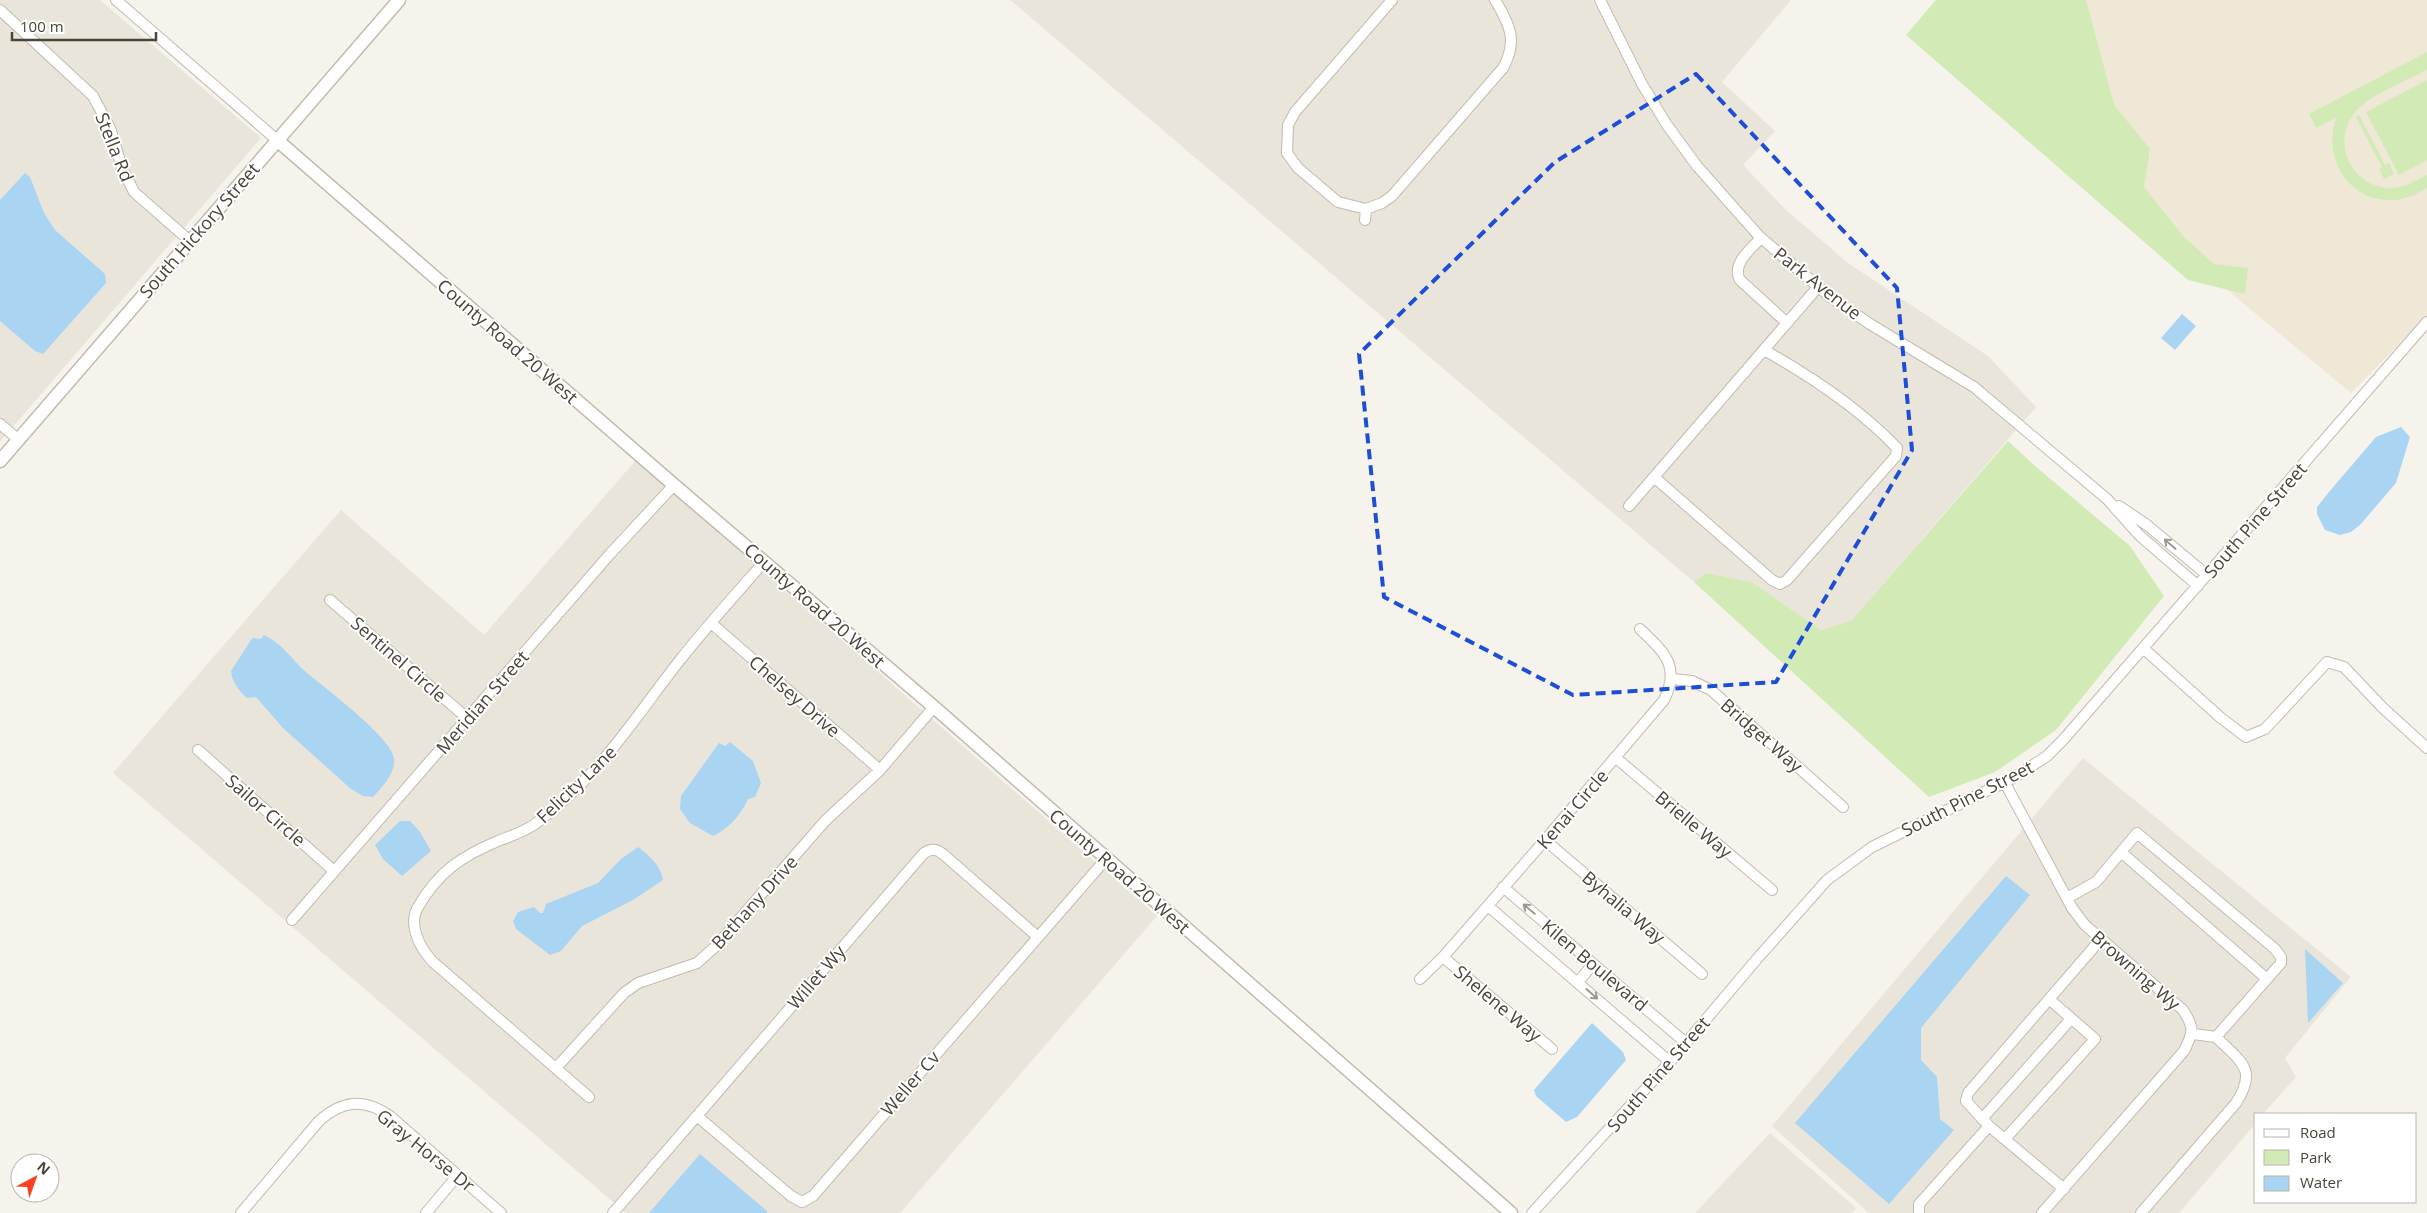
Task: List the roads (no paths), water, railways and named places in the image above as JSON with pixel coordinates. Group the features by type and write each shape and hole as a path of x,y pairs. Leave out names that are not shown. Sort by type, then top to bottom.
{"street":[{"name":"County Road 20 West","path":"116,0 674,485 934,707 1511,1213"},
{"name":"South Hickory Street","path":"0,461 399,0"},
{"path":"1392,0 1295,112 1282,141 1287,153 1305,174 1338,202 1366,209 1392,196 1503,68 1509,57 1513,39 1499,2"},
{"name":"Park Avenue","path":"1600,0 1642,84 1667,125 1697,166 1761,238 1818,287 1870,324 1974,387 2107,499 2147,525 2207,575"},
{"name":"Stella Rd","path":"0,10 93,96 110,128 122,168 134,192 190,241"},
{"path":"1365,220 1366,209"},
{"path":"1761,238 1738,264 1737,275 1740,280 1787,323"},
{"path":"1629,506 1818,287"},
{"name":"South Pine Street","path":"1532,1213 1670,1062 1756,960 1827,880 1872,847 2005,783 2034,765 2063,740 2427,322"},
{"path":"1654,477 1772,580 1780,584 1799,568 1896,456 1897,448 1845,403 1804,372 1764,350"},
{"path":"0,424 18,440"},
{"name":"Meridian Street","path":"292,920 610,554 674,485"},
{"name":"Park Avenue","path":"2107,499 2139,535 2198,586"},
{"name":"Felicity Lane","path":"589,1097 428,957 417,938 415,925 416,910 432,886 459,860 529,828 553,811 606,759 711,623 764,562"},
{"name":"Sentinel Circle","path":"330,600 467,718"},
{"name":"Chelsey Drive","path":"711,623 880,770"},
{"path":"1640,629 1663,651 1670,666 1672,679"},
{"path":"2143,648 2221,718 2246,737 2265,729 2327,662 2344,667 2383,708 2427,748"},
{"name":"Kenai Circle","path":"1420,979 1443,957 1616,758 1664,700 1672,679"},
{"name":"Bridget Way","path":"1672,679 1692,681 1711,690 1843,807"},
{"name":"Bethany Drive","path":"556,1068 624,993 638,983 697,963 716,946 825,821 880,770 934,707"},
{"name":"Sailor Circle","path":"198,750 334,871"},
{"name":"Brielle Way","path":"1616,758 1772,890"},
{"name":"Browning Wy","path":"2005,783 2067,898 2084,925 2183,1010 2190,1020 2193,1034"},
{"path":"2067,898 2096,882 2137,833 2275,949 2281,957 2281,963 2216,1037"},
{"name":"Byhalia Way","path":"1545,840 1702,974"},
{"name":"Willet Wy","path":"612,1213 919,858 930,849 937,850 943,854 1038,937"},
{"path":"2122,852 2267,979"},
{"name":"Weller Cv","path":"697,1116 791,1196 802,1202 806,1200 819,1188 1106,859"},
{"name":"Kilen Boulevard","path":"1503,887 1686,1043"},
{"name":"Kilen Boulevard","path":"1488,906 1670,1062"},
{"path":"2064,1189 1986,1123 1966,1101 1968,1093 2101,939"},
{"name":"Shelene Way","path":"1443,957 1552,1049"},
{"path":"1578,982 1594,964"},
{"path":"2006,1138 2095,1039 2049,999"},
{"path":"1919,1213 1919,1204 2071,1019"},
{"path":"2042,1213 2184,1052 2193,1034 2216,1037 2241,1063 2248,1075 2246,1087 2236,1103 2141,1213"},
{"name":"Gray Horse Dr","path":"241,1213 319,1121 330,1111 341,1106 361,1104 382,1111 501,1213"},
{"path":"426,1213 458,1175"}],"water":[{"path":"25,173 30,177 44,213 55,230 105,274 106,283 43,354 35,351 0,321 0,200"},
{"path":"2182,314 2196,326 2175,350 2161,338"},
{"path":"2401,427 2410,437 2396,483 2360,525 2351,532 2340,535 2325,530 2317,514 2317,507 2376,437"},
{"path":"264,635 276,642 307,673 356,713 382,738 390,749 394,758 393,769 388,779 373,797 363,796 351,789 283,728 256,697 247,698 236,686 231,671 251,640 253,638 261,639"},
{"path":"730,742 753,761 761,783 755,797 748,799 734,821 724,830 713,836 690,823 680,809 681,796 719,743 725,746"},
{"path":"400,821 410,821 420,832 431,851 402,876 383,859 375,845"},
{"path":"638,847 657,866 663,880 633,900 582,926 561,951 550,955 516,929 513,921 518,912 534,907 540,913 543,913 546,904 598,883 621,859"},
{"path":"2006,876 2030,895 1921,1028 1921,1060 1937,1077 1940,1119 1954,1130 1889,1204 1795,1123"},
{"path":"2305,949 2343,983 2308,1023"},
{"path":"1592,1023 1623,1052 1626,1060 1577,1117 1566,1122 1536,1096 1534,1090"},
{"path":"700,1154 767,1211 767,1213 649,1213"}]}
